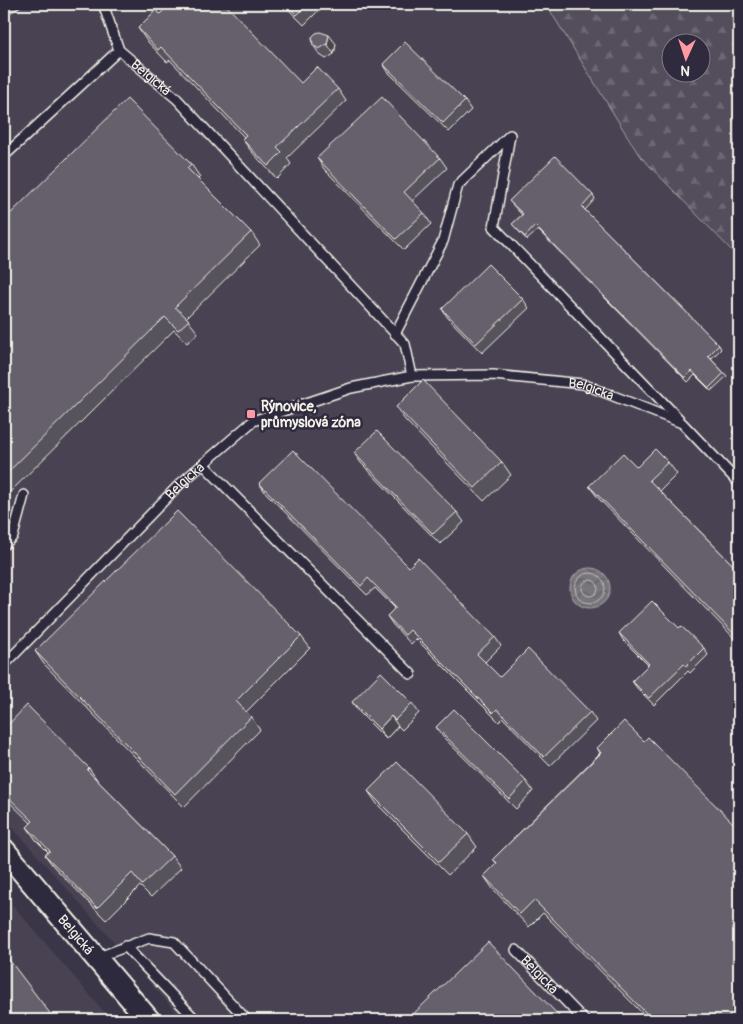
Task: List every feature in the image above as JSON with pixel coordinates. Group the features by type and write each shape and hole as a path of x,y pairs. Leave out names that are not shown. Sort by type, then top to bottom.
{"street":[{"name":"Belgická","path":"4,850 149,1020"}],"lane":[{"name":"Belgická","path":"103,4 119,50 177,99 405,344 412,376"},
{"name":"Belgická","path":"4,156 119,50"},
{"path":"395,334 443,240 458,185 510,135 494,227 682,423"},
{"name":"Belgická","path":"4,665 180,484 253,421 351,388 412,376 493,376 583,384 682,423 739,483"},
{"path":"203,464 411,674"},
{"path":"4,545 13,536 24,495"},
{"path":"96,958 148,938 174,942 247,1020"},
{"path":"126,946 196,1020"},
{"name":"Belgická","path":"516,950 584,1020"}],"shaded area":[{"path":"4,4 546,4 639,155 739,258 739,1020 183,1020 4,818"},
{"path":"4,895 111,1020 4,1020"}],"green space":[{"path":"546,4 739,4 739,258 639,155"}],"water":[{"path":"586,568 594,568 601,571 607,577 610,588 607,599 601,605 594,608 586,608 579,605 573,599 570,592 570,584 573,577 579,571"}],"building":[{"path":"170,4 225,4 301,83 317,67 338,89 277,147 282,152 268,166 242,139 246,135 161,47 158,50 138,28 156,10 160,14"},
{"path":"286,4 308,4 297,15"},
{"path":"320,32 329,35 327,44 319,49 313,45 312,37"},
{"path":"405,42 465,101 443,123 383,64"},
{"path":"382,97 440,158 404,192 424,213 396,239 317,158"},
{"path":"127,99 191,164 187,168 251,232 175,307 189,320 178,330 165,317 4,476 4,220"},
{"path":"555,156 593,195 582,207 719,345 708,356 724,373 709,388 692,371 685,378 535,226 525,237 512,224 523,214 509,201"},
{"path":"488,264 523,299 476,344 442,309"},
{"path":"423,380 502,462 475,488 396,407"},
{"path":"739,425 739,439 732,432"},
{"path":"377,431 457,512 433,534 354,453"},
{"path":"655,449 668,462 649,480 739,571 739,639 589,486 623,453 637,467"},
{"path":"293,450 409,567 418,558 495,637 477,654 500,677 528,649 590,712 544,757 497,709 493,713 410,630 405,635 387,616 396,607 368,578 361,586 259,483"},
{"path":"177,511 301,636 236,701 251,717 175,794 35,651"},
{"path":"652,601 679,628 681,626 704,648 686,666 684,664 649,698 632,681 649,664 619,633"},
{"path":"381,672 412,703 395,720 391,716 379,729 352,702"},
{"path":"27,705 89,768 87,770 172,856 142,885 132,873 97,908 45,855 50,851 27,827 33,821 4,793 4,729"},
{"path":"454,709 526,781 509,799 436,727"},
{"path":"624,721 644,741 648,737 739,829 739,1020 653,1020 534,900 520,914 484,876 497,863 493,859 601,753 597,748"},
{"path":"397,762 468,834 439,862 368,791"},
{"path":"488,942 563,1020 407,1020"},
{"path":"4,953 55,1020 4,1020"}],"place":[{"name":"Rýnovice, průmyslová zóna","path":"251,414"}]}
